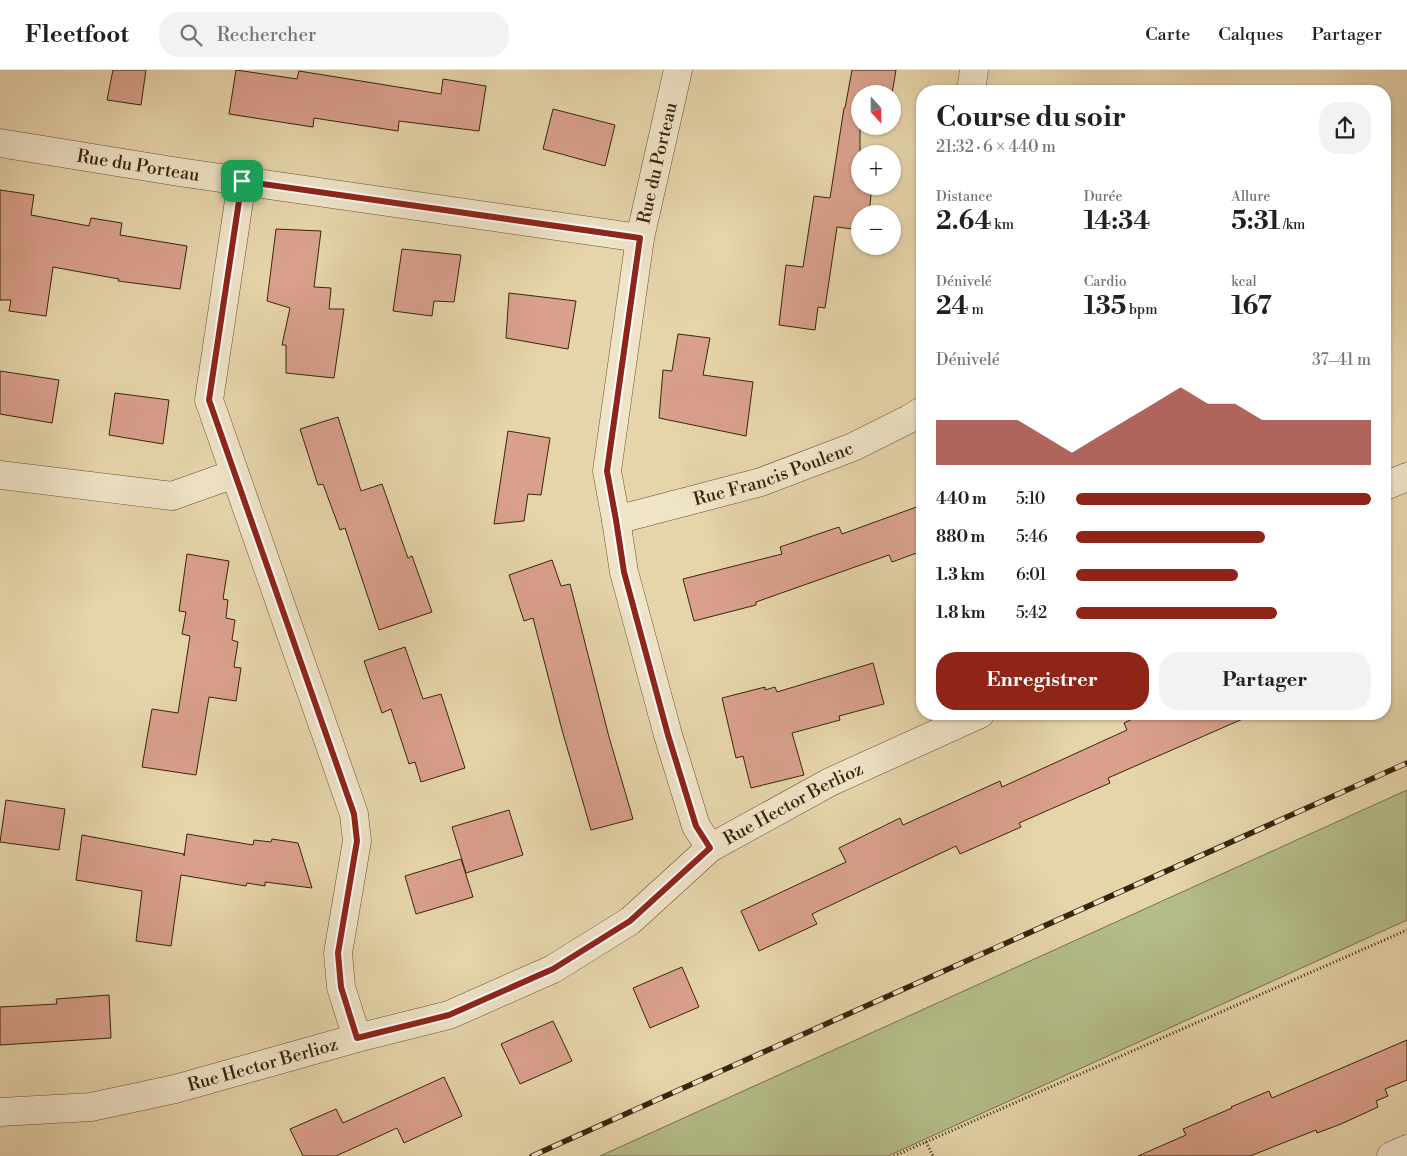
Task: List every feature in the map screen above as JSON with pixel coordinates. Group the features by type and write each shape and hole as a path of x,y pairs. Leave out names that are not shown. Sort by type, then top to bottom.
{"street":[{"name":"Rue du Porteau","path":"0,143 242,181 640,238 678,70"},
{"path":"971,85 974,70"},
{"path":"242,181 209,400 354,814 357,841 338,953 341,987 357,1038"},
{"path":"640,238 607,471 624,572 668,735 696,826 710,848"},
{"name":"Rue Francis Poulenc","path":"616,520 761,482 853,447 916,415"},
{"path":"0,474 172,496 234,474"},
{"path":"1391,484 1407,477"},
{"name":"Rue Hector Berlioz","path":"0,1112 90,1107 175,1089 357,1038 449,1015 553,969 630,921 710,848 830,782 967,720"},
{"path":"1391,1156 1407,1149"}],"path":[{"path":"894,1156 1407,930"},
{"path":"926,1142 932,1156"}],"green space":[{"path":"1407,790 1407,920 888,1156 600,1156"}],"building":[{"path":"113,70 146,70 141,105 107,100"},
{"path":"236,70 297,79 299,71 441,94 443,79 486,86 479,131 399,121 398,131 314,118 313,127 229,114"},
{"path":"852,70 896,70 894,85 851,85 851,135 860,135 860,145 851,145 851,195 871,195 870,205 851,205 851,229 837,227 825,308 818,307 815,330 779,325 786,265 803,267 814,196 830,198"},
{"path":"553,109 615,125 605,166 543,149"},
{"path":"0,190 34,195 31,215 89,226 91,218 122,223 120,235 187,246 180,289 118,281 119,279 53,267 46,316 9,311 11,300 0,300"},
{"path":"276,229 321,231 314,287 331,288 329,309 344,309 334,378 286,373 286,345 282,345 290,308 267,301"},
{"path":"402,249 461,255 454,302 434,301 432,316 393,311"},
{"path":"509,293 576,301 568,349 506,338"},
{"path":"678,334 710,338 703,375 753,382 746,436 659,418 663,370 672,371"},
{"path":"0,371 59,380 52,423 0,414"},
{"path":"115,393 169,400 163,444 109,435"},
{"path":"338,417 361,491 382,484 408,558 412,556 432,612 379,630 345,528 340,530 323,484 318,485 300,429"},
{"path":"508,431 550,438 541,495 528,494 524,521 494,524"},
{"path":"916,507 916,553 892,562 889,555 756,602 756,605 694,621 683,579 782,554 780,547 839,527 842,534"},
{"path":"187,554 229,561 223,599 228,600 226,618 235,620 232,640 238,642 234,667 241,668 236,701 209,697 196,775 142,767 152,709 178,713 190,636 182,634 186,612 179,611"},
{"path":"552,560 561,586 570,584 609,737 633,819 591,830 562,730 533,618 524,621 509,575"},
{"path":"405,647 423,699 441,694 465,768 421,782 415,762 409,764 391,709 382,713 364,661"},
{"path":"873,663 884,704 839,716 840,720 792,733 804,775 751,788 743,756 736,758 722,698 765,687 765,690 775,687 777,692"},
{"path":"1130,720 1240,720 1108,778 1110,783 1019,823 1021,827 960,854 956,846 812,914 817,924 759,951 741,911 846,862 839,848 900,818 903,825 1000,781 1002,787 1127,730 1124,723"},
{"path":"6,800 65,809 59,850 0,842"},
{"path":"509,810 523,855 466,873 452,827"},
{"path":"187,834 253,845 254,840 271,842 272,839 298,843 312,888 265,882 265,886 247,883 246,886 181,875 171,946 136,941 142,891 76,880 82,835 184,854 184,856"},
{"path":"461,859 473,897 416,914 405,876"},
{"path":"682,967 699,1007 650,1028 633,988"},
{"path":"109,995 111,1038 0,1045 0,1007 57,1004 56,999"},
{"path":"553,1021 572,1061 520,1084 501,1044"},
{"path":"1407,1040 1407,1080 1385,1089 1388,1096 1376,1101 1378,1107 1341,1124 1317,1133 1316,1130 1250,1156 1138,1156 1186,1135 1183,1129 1231,1107 1269,1091 1272,1098"},
{"path":"444,1077 462,1116 404,1143 397,1128 336,1156 303,1156 290,1129 336,1109 343,1123"}],"railway":[{"path":"532,1156 1407,763"}],"route":[{"path":"242,181 640,238 607,471 624,572 668,735 696,826 710,848 630,921 553,969 449,1015 357,1038 341,987 338,953 357,841 354,814 209,400 242,181"}]}
